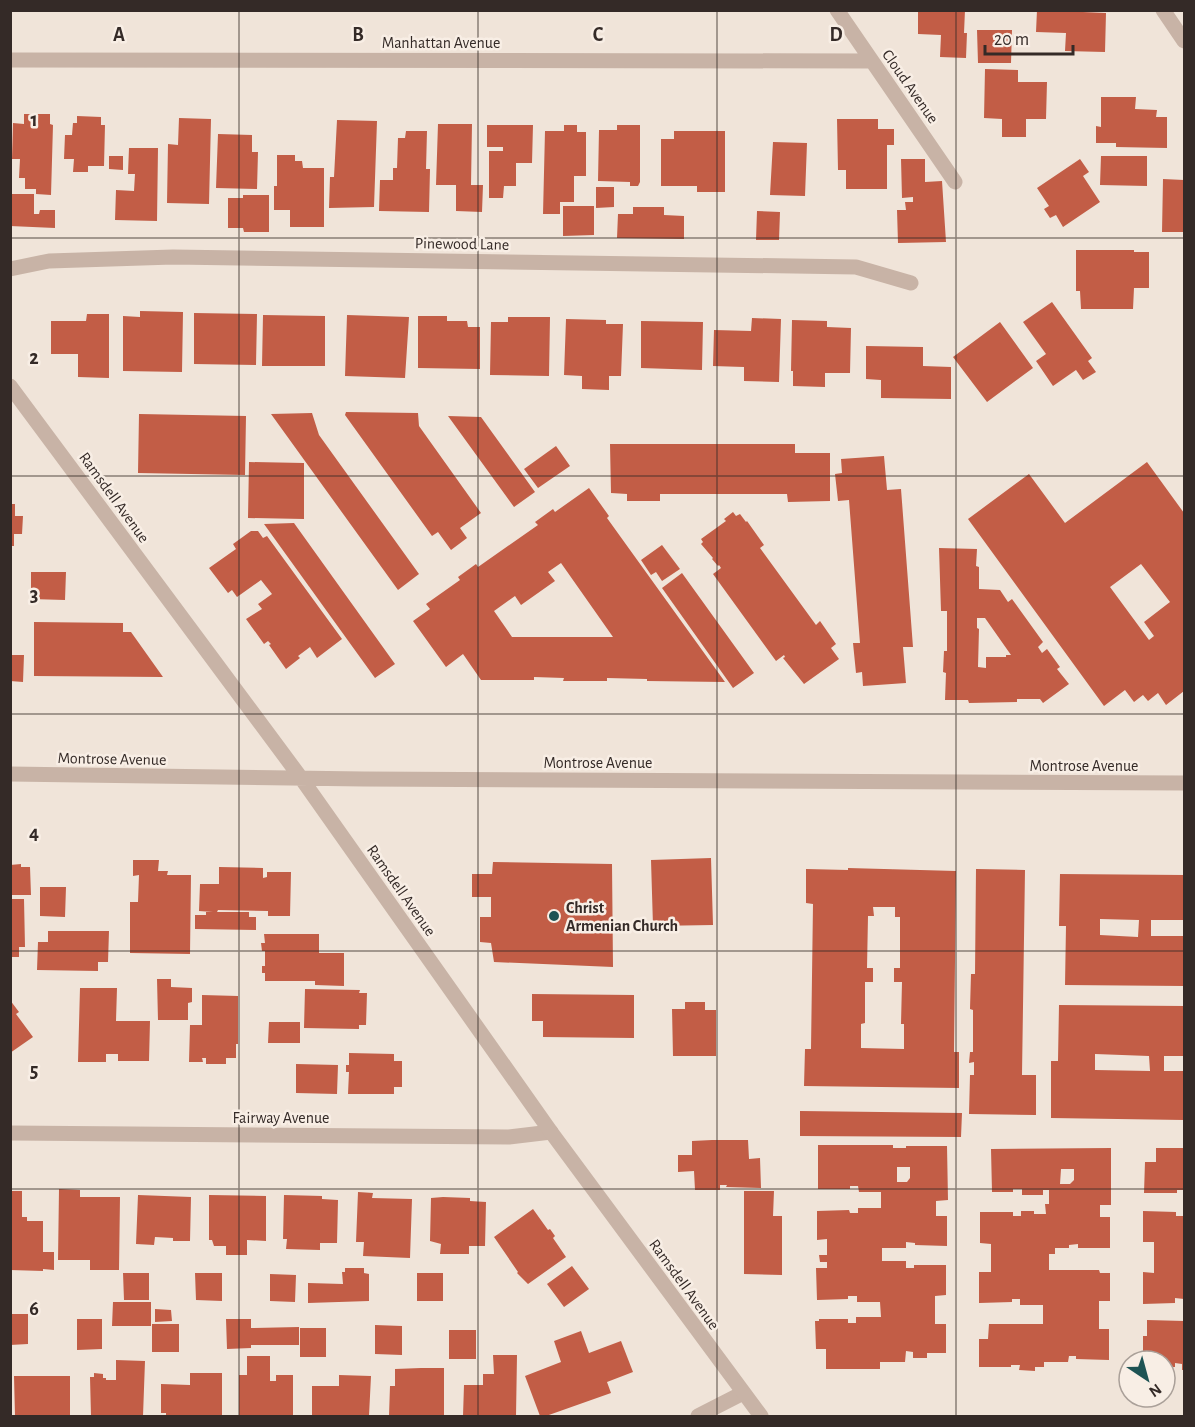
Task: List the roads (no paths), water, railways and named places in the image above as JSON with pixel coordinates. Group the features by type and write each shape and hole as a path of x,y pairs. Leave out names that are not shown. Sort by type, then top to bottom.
{"street":[{"name":"Cloud Avenue","path":"837,10 955,182"},
{"path":"1163,10 1185,41"},
{"name":"Manhattan Avenue","path":"10,60 872,61"},
{"name":"Pinewood Lane","path":"10,269 49,261 172,257 856,267 911,283"},
{"name":"Ramsdell Avenue","path":"10,386 301,778 551,1131 761,1416"},
{"name":"Montrose Avenue","path":"10,774 1185,783"},
{"name":"Fairway Avenue","path":"10,1133 509,1137 551,1131"},
{"path":"698,1416 743,1393"}],"place":[{"name":"Christ Armenian Church","path":"554,916"}]}
